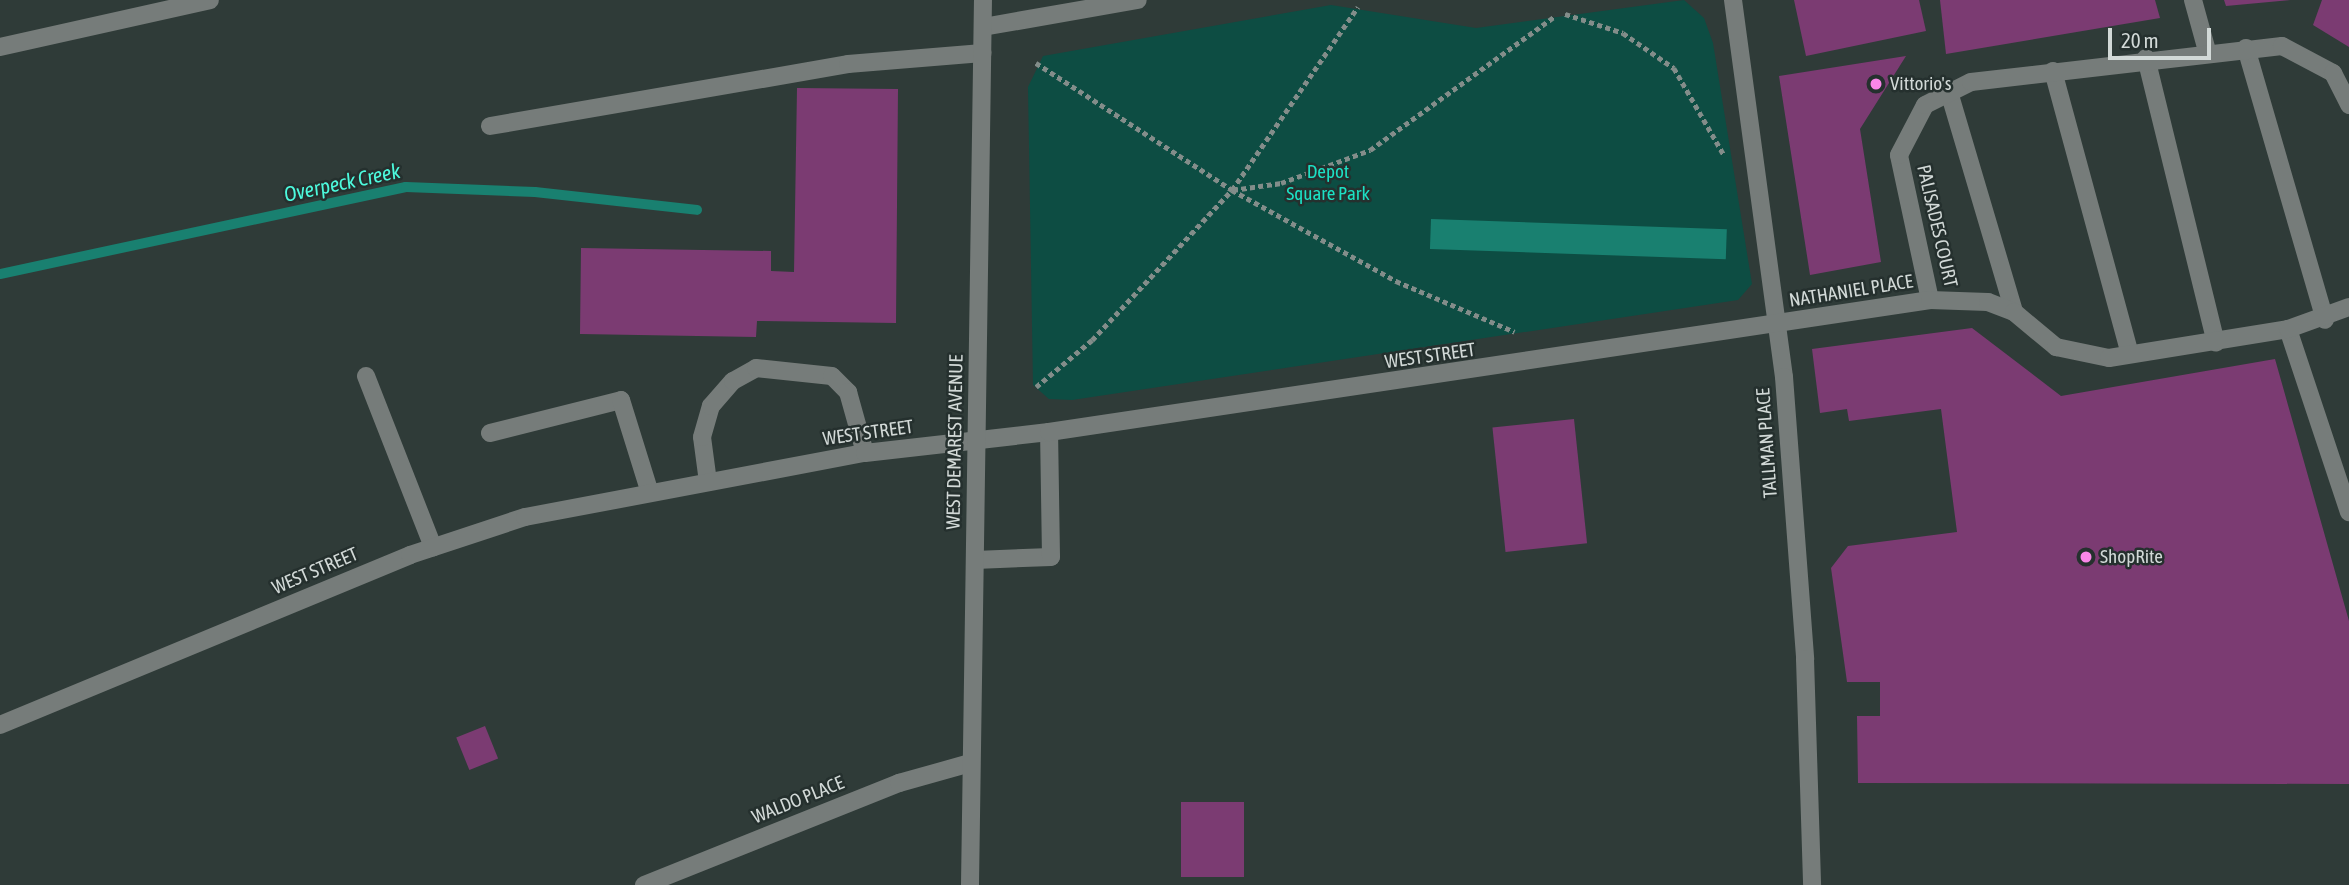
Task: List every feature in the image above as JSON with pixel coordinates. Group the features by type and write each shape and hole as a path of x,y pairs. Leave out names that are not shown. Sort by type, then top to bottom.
{"street":[{"path":"0,47 210,0"},
{"name":"WEST DEMAREST AVENUE","path":"970,885 983,0"},
{"path":"984,27 1138,0"},
{"name":"TALLMAN PLACE","path":"1732,0 1779,324 1805,659 1812,885"},
{"path":"2193,0 2207,51"},
{"name":"PALISADES COURT","path":"2349,106 2333,73 2282,46 2207,51 1970,82 1925,105 1899,155 1930,300 1988,302 2014,312 2056,347 2093,357 2216,343 2325,320 2349,307"},
{"path":"2246,48 2325,320"},
{"path":"490,126 848,64 984,53"},
{"path":"2146,58 2216,343"},
{"path":"2053,71 2130,354"},
{"path":"1949,92 2014,312"},
{"name":"NATHANIEL PLACE","path":"1779,324 1930,300"},
{"name":"WEST STREET","path":"0,725 433,547 525,517 865,453 1049,432 1779,324"},
{"path":"2287,330 2340,446 2349,512"},
{"path":"708,482 702,437 711,406 733,381 756,368 832,376 848,392 865,453"},
{"path":"366,376 433,547"},
{"path":"489,432 621,400 650,493"},
{"path":"975,560 1051,558 1049,432"},
{"name":"WALDO PLACE","path":"644,885 899,783 970,763"}],"path":[{"path":"1036,387 1091,340 1233,190 1358,7"},
{"path":"1564,14 1623,33 1674,68 1724,155"},
{"path":"1233,190 1281,183 1370,150 1555,16"},
{"path":"1036,63 1233,190 1396,281 1515,332"}],"green space":[{"name":"Depot Square Park","path":"1684,0 1704,18 1713,43 1752,284 1738,300 1072,400 1049,399 1033,385 1028,87 1043,56 1331,5 1476,28"}],"shaded area":[{"path":"1431,219 1727,229 1726,259 1430,249"}],"building":[{"path":"1794,0 1919,0 1926,31 1806,56"},
{"path":"1940,0 2155,0 2160,18 1946,54"},
{"path":"2224,0 2290,0 2226,6"},
{"path":"2322,0 2349,0 2349,47 2313,25"},
{"path":"1906,56 1860,129 1881,262 1810,275 1779,76"},
{"path":"797,88 898,89 896,323 757,321 756,337 580,334 581,248 771,251 771,271 794,272"},
{"name":"ShopRite","path":"1972,328 2061,396 2275,359 2349,621 2349,784 1858,783 1857,716 1880,716 1880,682 1847,682 1831,568 1848,546 1957,532 1941,409 1849,421 1847,409 1820,413 1812,349"},
{"path":"1574,419 1587,543 1506,552 1492,428"},
{"path":"485,726 498,758 469,770 456,738"},
{"path":"1181,802 1244,802 1244,877 1181,877"}],"waterway":[{"name":"Overpeck Creek","path":"0,274 406,187 535,192 697,210"}],"place":[{"name":"Vittorio's","path":"1876,84"},
{"name":"ShopRite","path":"2086,557"}]}
